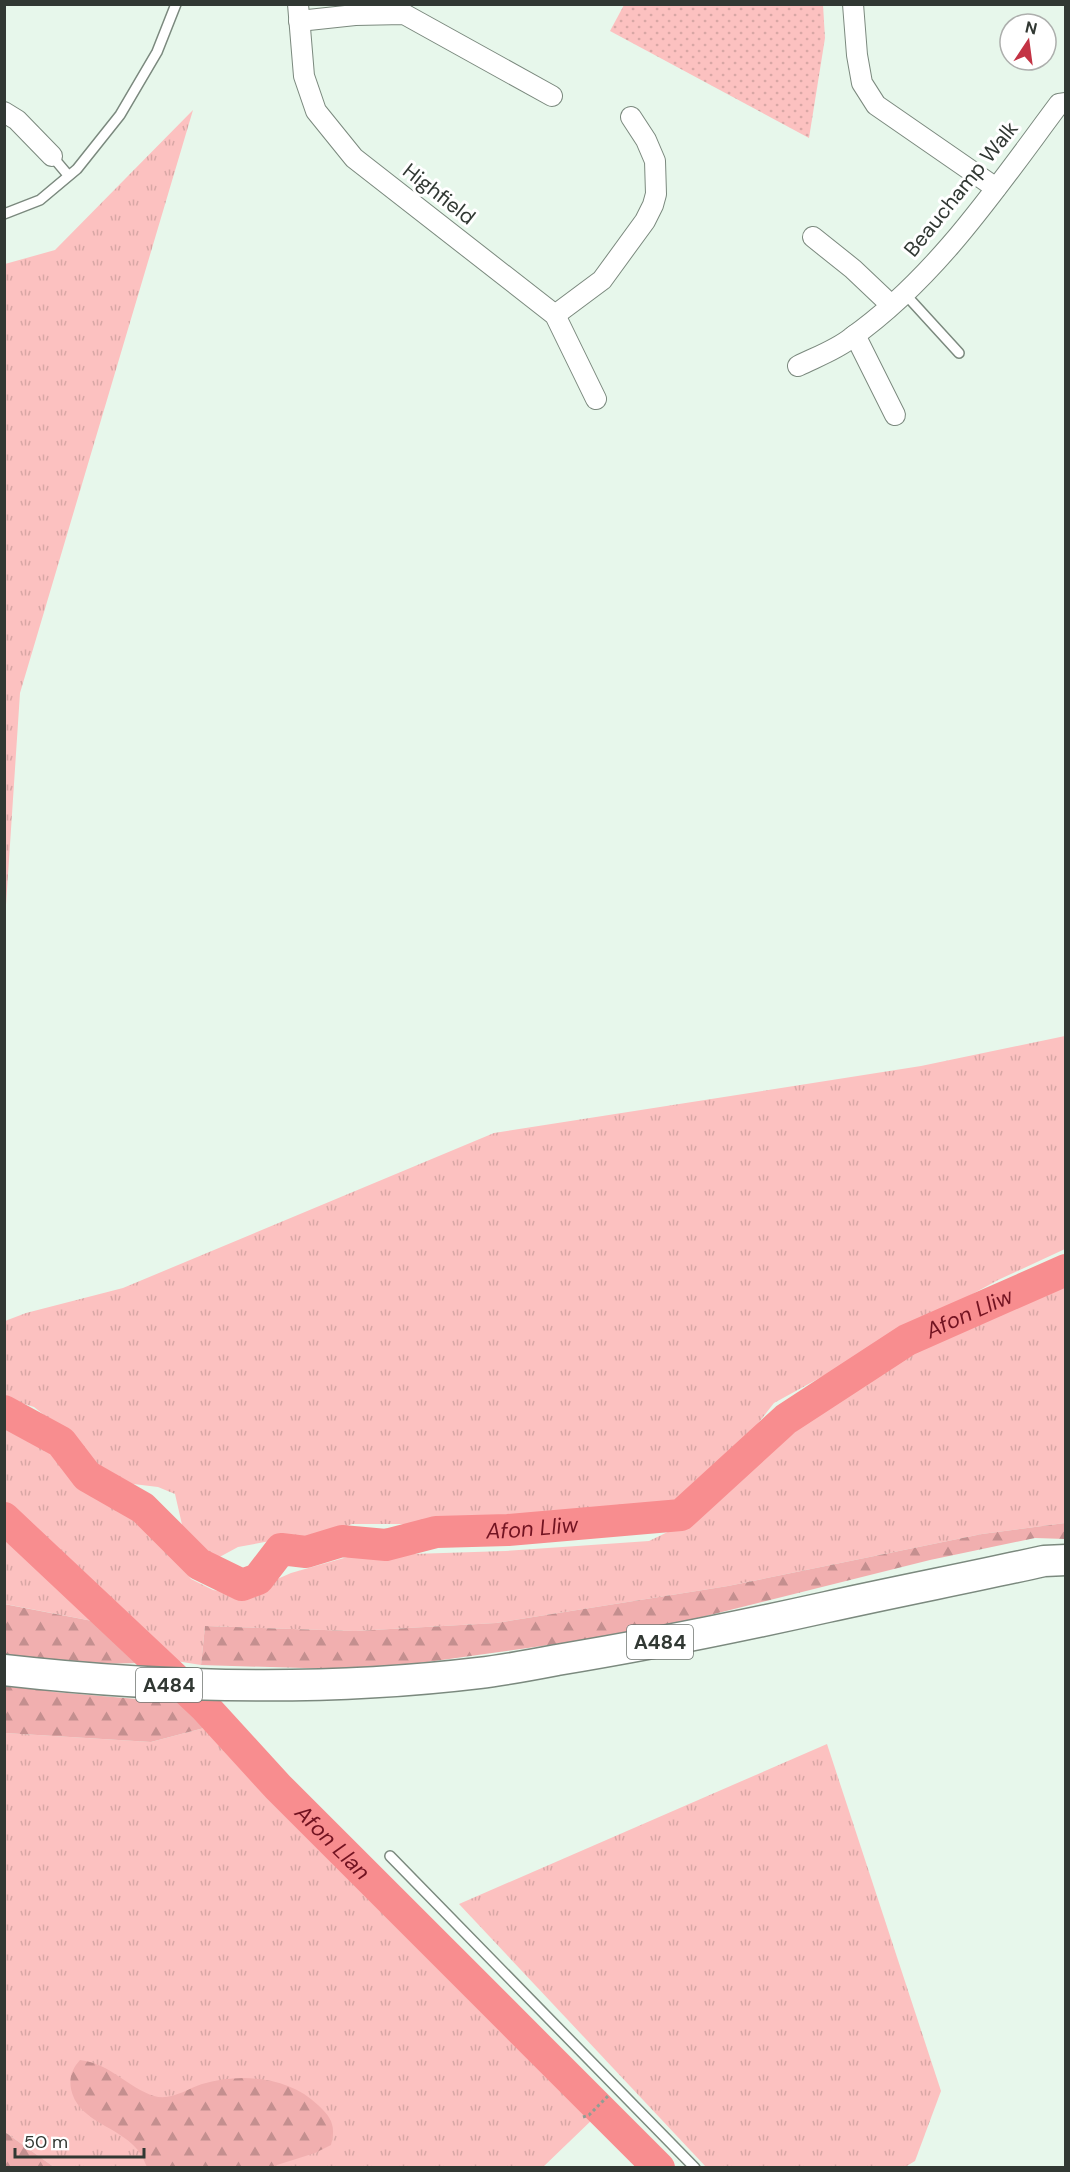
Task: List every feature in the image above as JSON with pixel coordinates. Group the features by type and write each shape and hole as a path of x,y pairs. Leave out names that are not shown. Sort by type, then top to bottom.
{"main road":[{"name":"A484","path":"4,1670 89,1680 249,1687 355,1684 480,1673 732,1629 1044,1562 1065,1560"}],"street":[{"path":"853,4 856,55 862,83 876,105 996,188"},
{"path":"298,13 404,14 552,96"},
{"name":"Highfield","path":"298,13 304,76 316,111 354,158 555,315 596,399"},
{"name":"Beauchamp Walk","path":"798,366 855,335 898,300 970,222 1059,104 1065,103"},
{"path":"4,112 17,120 52,156"},
{"path":"555,315 602,280 645,221 653,205 656,194 656,161 631,117"},
{"path":"813,237 853,269 898,300"},
{"path":"855,335 895,415"}],"lane":[{"path":"4,214 40,200 76,169 120,115 157,52 176,4"},
{"path":"52,156 68,176"},
{"path":"898,300 958,353"},
{"path":"390,1856 695,2168"}],"path":[{"path":"583,2117 589,2115 610,2094"}],"green space":[{"path":"624,5 823,5 825,38 809,138 610,31"},
{"path":"193,110 20,693 5,920 5,264 55,250"},
{"path":"1065,1036 1065,1249 998,1280 774,1403 711,1483 655,1513 406,1524 352,1524 303,1542 270,1541 238,1547 214,1560 201,1557 186,1542 175,1494 158,1487 125,1483 105,1475 65,1439 53,1422 34,1407 5,1398 5,1321 26,1313 123,1288 494,1133 921,1066"},
{"path":"1065,1280 1065,1523 982,1534 728,1586 496,1623 355,1631 205,1626 201,1665 176,1661 128,1621 42,1539 5,1508 4,1419 12,1421 43,1445 91,1493 141,1519 159,1537 191,1579 213,1590 234,1594 252,1590 291,1573 351,1556 505,1551 649,1541 696,1515 848,1388 962,1325"},
{"path":"1065,1523 1065,1539 1035,1538 930,1560 642,1632 370,1670 201,1665 205,1626 355,1631 496,1623 728,1586 982,1534"},
{"path":"4,1526 77,1593 108,1624 5,1604"},
{"path":"4,1604 108,1624 143,1663 94,1664 5,1656"},
{"path":"4,1683 55,1692 183,1703 204,1728 151,1742 5,1733"},
{"path":"204,1728 408,1934 596,2116 542,2168 54,2167 5,2132 5,1733 151,1742"},
{"path":"827,1744 941,2091 915,2161 905,2167 706,2167 459,1904"},
{"path":"80,2060 101,2066 144,2092 160,2097 173,2096 202,2084 232,2079 263,2080 293,2088 306,2095 327,2114 333,2127 331,2145 275,2167 147,2167 132,2144 80,2108 71,2089 70,2081 73,2070"},
{"path":"5,2132 54,2167 5,2167"}],"waterway":[{"name":"Afon Lliw","path":"4,1411 61,1442 87,1476 143,1508 199,1564 242,1585 258,1579 281,1549 306,1552 342,1541 386,1545 436,1532 508,1530 681,1515 786,1419 907,1340 1066,1270"},
{"name":"Afon Llan","path":"4,1518 204,1706 278,1787 659,2168"}]}
